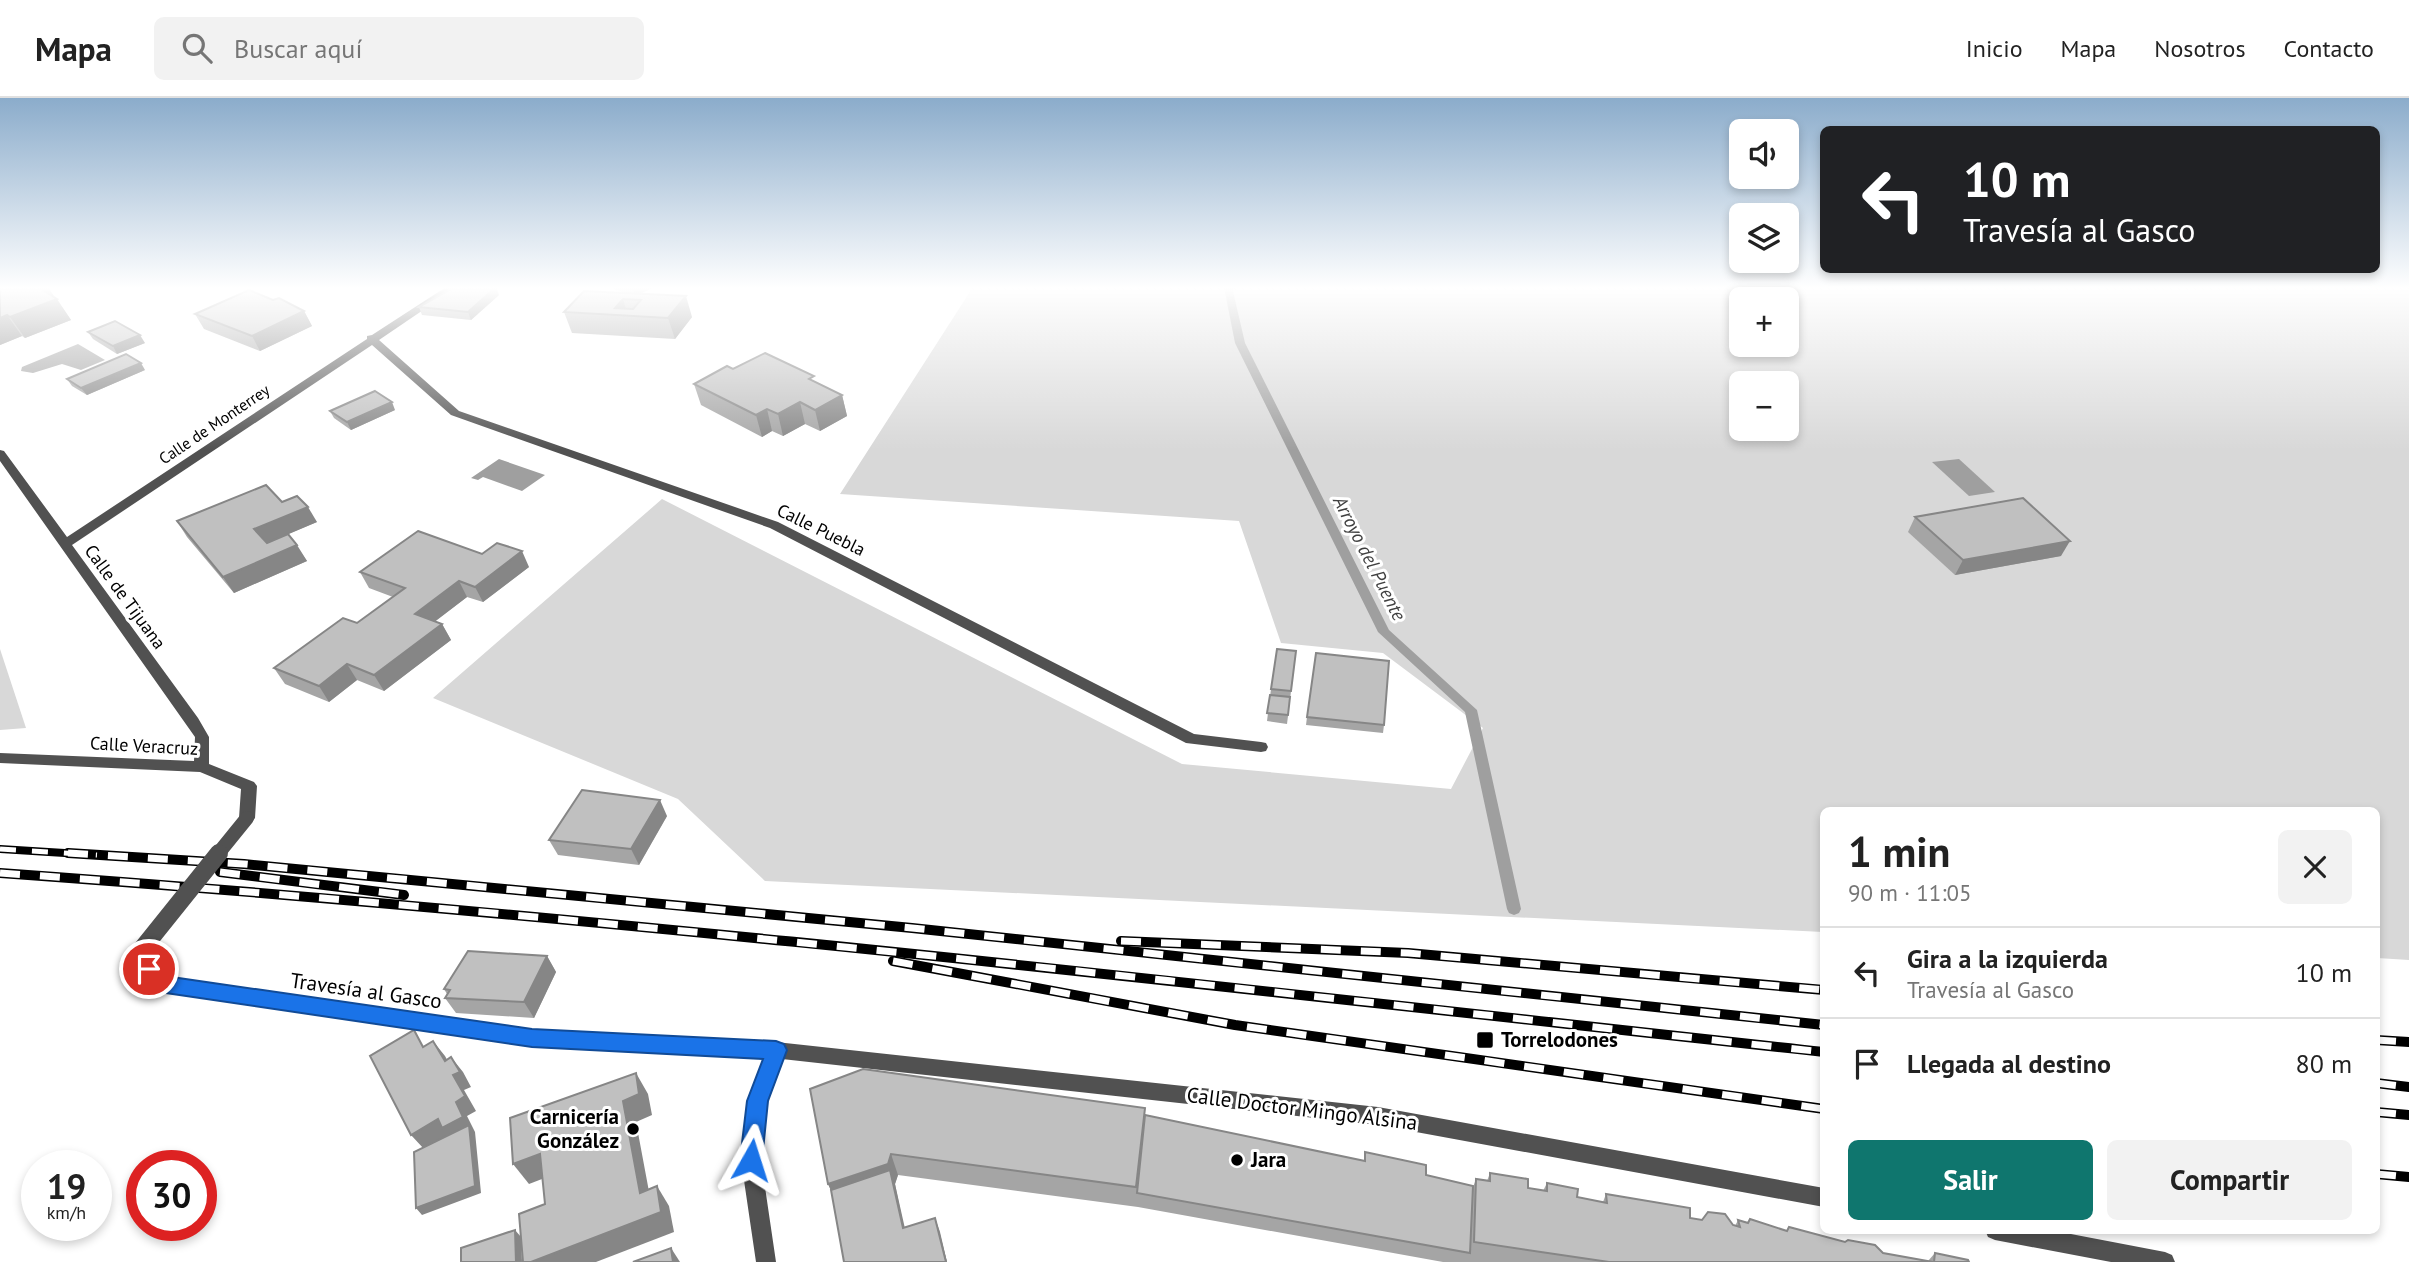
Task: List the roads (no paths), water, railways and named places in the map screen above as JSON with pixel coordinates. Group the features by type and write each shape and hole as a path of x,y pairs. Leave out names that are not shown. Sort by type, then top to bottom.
{"street":[{"name":"Calle de Monterrey","path":"65,544 366,341"},
{"name":"Calle Puebla","path":"375,341 455,412 774,525 1191,739 1261,747"},
{"name":"Calle de Tijuana","path":"0,453 193,722 202,737 201,767"},
{"name":"Calle Veracruz","path":"0,758 201,767 250,786 247,818"},
{"name":"Travesía al Gasco","path":"247,818 138,954 159,984 532,1038 776,1050"},
{"name":"Calle Doctor Mingo Alsina","path":"776,1050 1378,1116 1820,1197"},
{"path":"766,1262 751,1160 758,1101 776,1050"},
{"path":"2016,1234 2165,1262"}],"waterway":[{"name":"Arroyo del Puente","path":"1240,341 1384,632 1471,710 1514,909"}],"railway":[{"path":"0,849 97,855"},
{"path":"68,853 244,864 912,928 1820,1025"},
{"path":"220,872 404,895"},
{"path":"0,873 229,890 685,931 1820,1052"},
{"path":"1121,941 1408,953 1820,990"},
{"path":"893,961 1235,1025 1820,1108"},
{"path":"2380,1040 2409,1042"},
{"path":"2380,1083 2409,1087"},
{"path":"2380,1112 2409,1115"},
{"path":"2380,1174 2409,1177"}],"place":[{"name":"Torrelodones","path":"1485,1040"},
{"name":"Carnicería González","path":"633,1129"},
{"name":"Jara","path":"1237,1160"}]}
